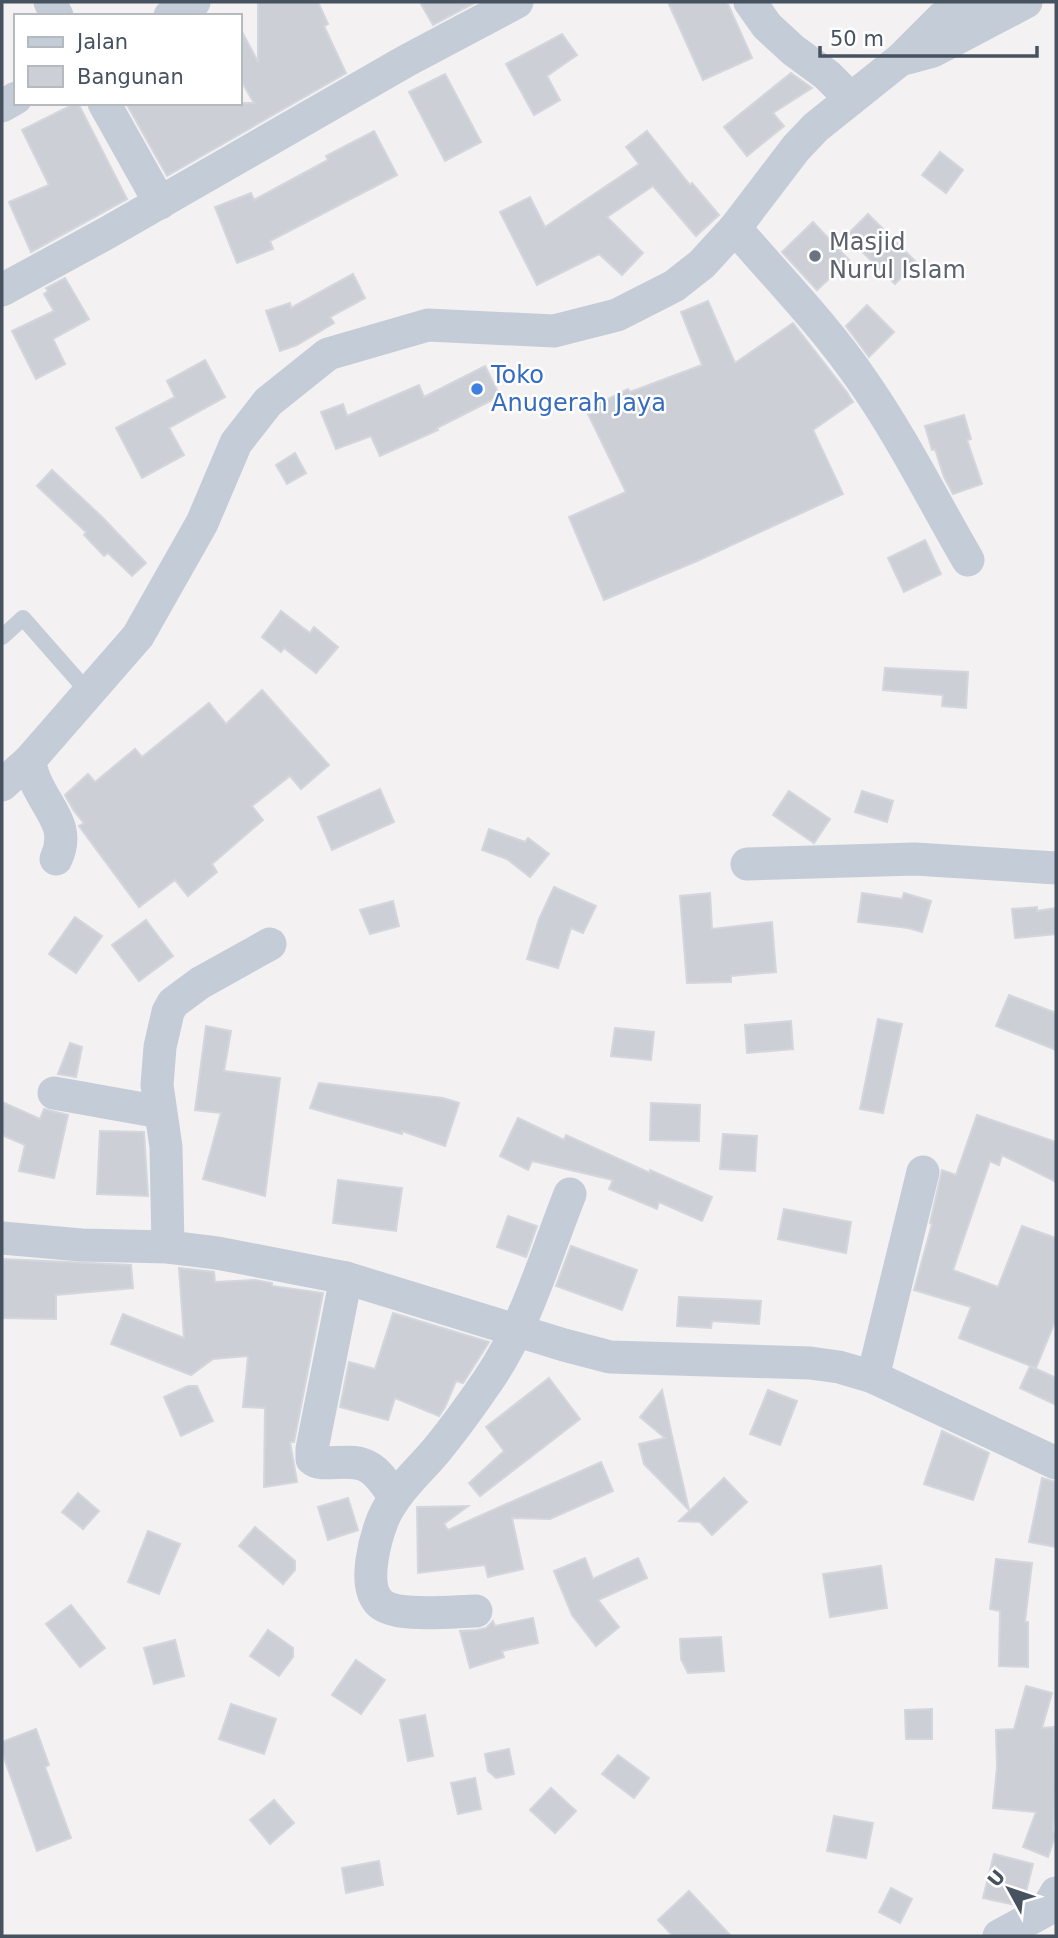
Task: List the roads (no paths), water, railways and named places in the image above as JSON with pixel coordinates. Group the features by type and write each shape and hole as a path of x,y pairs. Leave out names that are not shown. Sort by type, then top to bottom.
{"street":[{"path":"173,14 194,2"},
{"path":"2,290 160,203 406,61 517,2"},
{"path":"750,2 766,26 827,75 851,99"},
{"path":"2,785 29,761 138,636 202,523 236,443 268,402 328,354 428,325 554,331 617,315 646,302 702,264 735,228 796,148 816,127 901,59 943,18 973,2"},
{"path":"901,59 933,51 1026,2"},
{"path":"105,105 160,203"},
{"path":"735,228 812,315 863,380 968,560"},
{"path":"29,761 35,781 59,823 63,845 56,859"},
{"path":"747,863 915,859 1056,868"},
{"path":"168,1247 166,1147 157,1085 163,1027 173,1003 200,983 270,944"},
{"path":"54,1094 160,1112"},
{"path":"873,1377 923,1172"},
{"path":"476,1611 399,1612 388,1609 377,1601 373,1594 370,1576 375,1545 384,1518 396,1497 436,1450 490,1377 516,1330 570,1194"},
{"path":"2,1238 218,1252 346,1278 610,1357 810,1363 839,1367 873,1377 1056,1463"},
{"path":"346,1278 312,1459 320,1463 360,1463 370,1468 396,1497"},
{"path":"999,1936 1046,1910 1056,1893"}],"lane":[{"path":"2,638 23,618 88,692"}],"place":[{"name":"Masjid Nurul Islam","path":"815,256"},
{"name":"Toko Anugerah Jaya","path":"477,389"}]}
